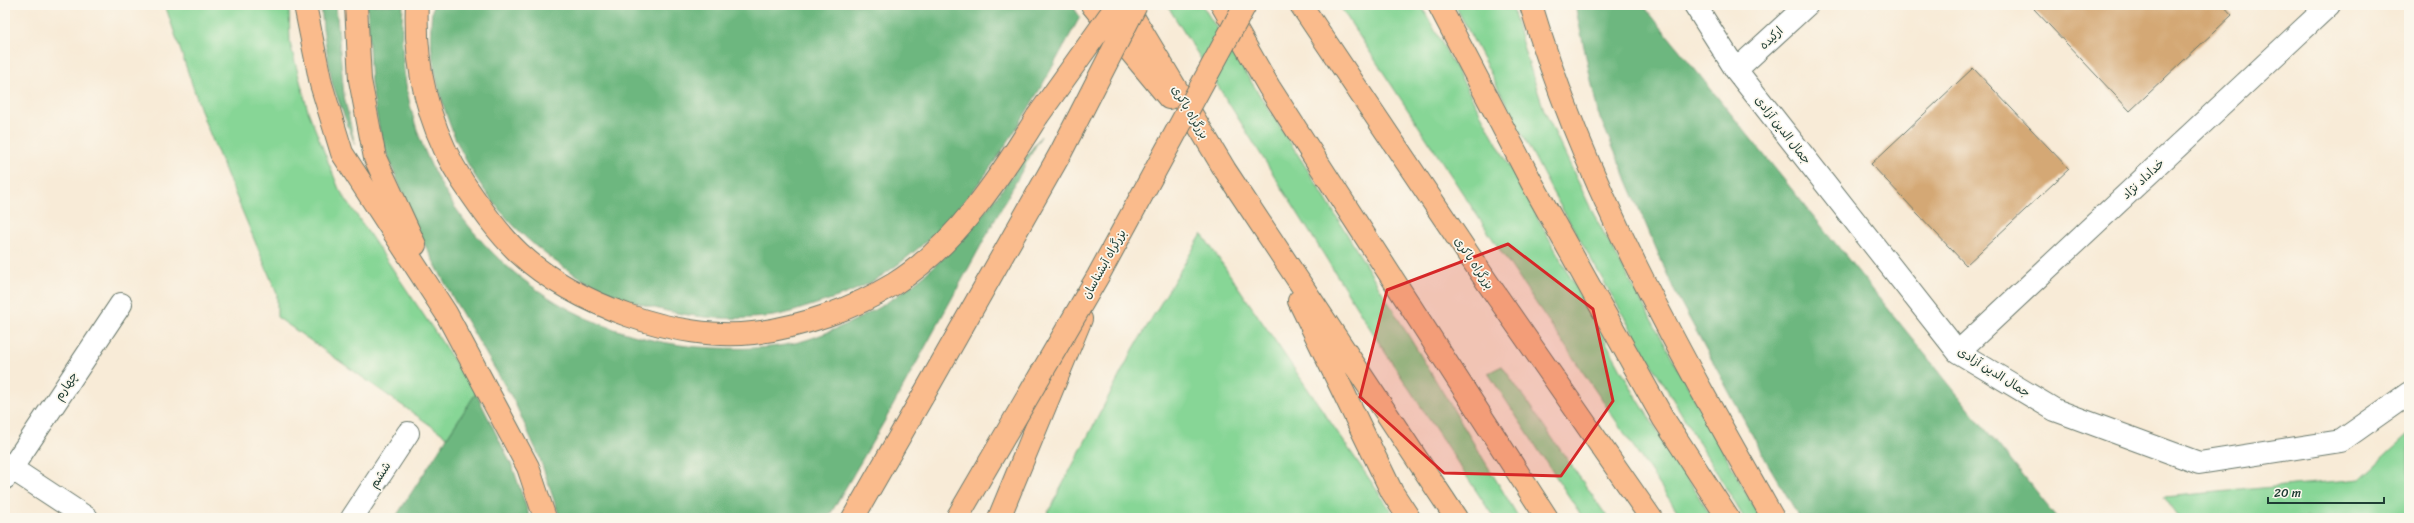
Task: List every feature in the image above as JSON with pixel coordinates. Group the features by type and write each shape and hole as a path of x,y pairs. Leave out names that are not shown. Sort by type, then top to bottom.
{"highway":[{"path":"305,5 321,84 342,154 446,313"},
{"path":"356,5 360,80 375,158 446,313 528,467 546,518"},
{"path":"417,5 419,62 423,89 435,130 451,162 489,221 520,254 560,283 591,300 626,315 679,330 716,333 752,333 804,323 855,304 894,284 928,256 964,222 998,180 1037,117 1117,5"},
{"path":"1092,5 1216,156"},
{"name":"بزرگراه باکری","path":"1126,5 1216,156 1456,518"},
{"path":"853,518 1060,154 1136,5"},
{"path":"1222,5 1269,87 1547,518"},
{"name":"بزرگراه آبشناسان","path":"957,518 1098,276 1245,5"},
{"name":"بزرگراه باکری","path":"1301,5 1487,282 1651,518"},
{"path":"1438,5 1532,183 1663,418 1728,518"},
{"path":"1531,5 1546,56 1600,190 1663,319 1773,518"},
{"path":"1261,223 1392,492 1409,518"},
{"path":"999,518 1098,276"}],"street":[{"name":"جمال الدین آزادی","path":"1695,5 1736,70 1958,352 2055,410 2199,463 2341,441 2409,393"},
{"name":"ارکیده","path":"1736,70 1807,5"},
{"name":"خداداد نژاد","path":"1958,352 2316,9"},
{"name":"چهارم","path":"7,470 120,304"},
{"name":"ششم","path":"352,518 408,433"},
{"path":"7,470 87,518"}],"highlighted area":[{"path":"1508,244 1593,309 1613,401 1561,476 1444,473 1360,397 1387,290"}],"green space":[{"path":"165,5 289,5 290,43 308,111 339,189 476,393 447,437 277,317 277,294 205,122"},
{"path":"321,5 336,5 344,96 355,145 332,83 323,28"},
{"path":"367,5 403,5 404,73 419,136 446,193 484,244 531,285 586,318 647,339 714,348 778,346 803,341 854,321 888,302 918,280 945,256 994,200 1041,136 884,422 828,518 560,518 539,456 514,401 453,298 418,232 381,139 371,84"},
{"path":"433,5 1072,5 1080,17 1040,89 997,158 973,191 946,222 916,250 876,280 834,298 791,312 771,316 714,318 665,310 618,296 574,274 535,245 500,211 472,171 445,111 437,81 432,51 431,20"},
{"path":"1167,5 1202,5 1316,183 1519,518 1494,518 1385,352"},
{"path":"1339,5 1421,5 1635,395 1712,518 1682,518 1498,247"},
{"path":"1455,5 1512,5 1523,46 1544,110 1593,213 1760,518 1744,518 1638,341 1553,193"},
{"path":"1575,5 1643,5 2057,518 1800,518 1768,464 1674,290 1598,113"},
{"path":"1202,234 1396,518 1045,518 1134,348"},
{"path":"1502,366 1608,518 1583,518 1488,373"},
{"path":"476,393 513,468 530,518 395,518"},
{"path":"2409,434 2409,518 2179,518 2164,497 2360,479"}],"building":[{"path":"2039,5 2223,5 2232,15 2130,111 2034,9"},
{"path":"1973,68 2069,169 1966,265 1871,164"}]}
